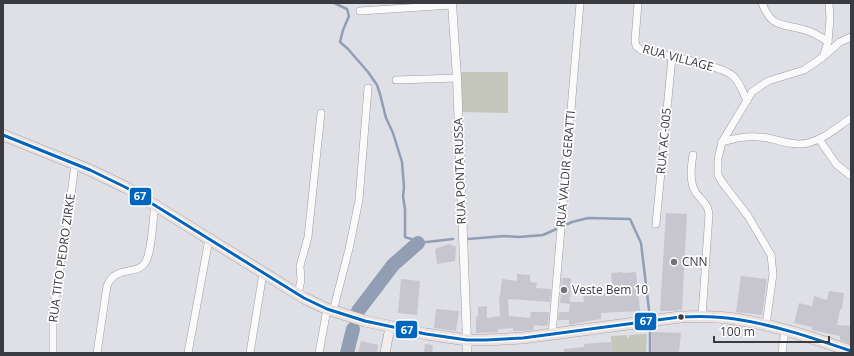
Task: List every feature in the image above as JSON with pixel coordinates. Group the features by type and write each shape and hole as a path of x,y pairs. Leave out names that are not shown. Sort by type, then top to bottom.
{"main road":[{"path":"3,135 111,180 155,204 298,294 330,310 390,327 467,340 502,340 552,335 680,317 702,316 735,319 785,329 851,351"},
{"path":"385,353 390,327"},
{"path":"467,340 467,353"}],"street":[{"name":"RUA VALDIR GERATTI","path":"552,335 580,3"},
{"name":"RUA VILLAGE","path":"638,3 634,40 636,46 641,50 726,71 738,82 747,100"},
{"path":"762,3 772,21 805,30 828,42"},
{"path":"823,57 828,42 830,18 829,3"},
{"path":"360,11 452,4"},
{"name":"RUA PONTA RUSSA","path":"452,4 457,78 467,340"},
{"path":"766,325 773,274 771,255 748,216 727,190 720,178 718,159 722,142 739,116 752,92 768,82 804,70 823,57 840,42 851,37"},
{"name":"RUA AC-005","path":"656,224 672,57"},
{"path":"396,80 457,78"},
{"path":"319,353 330,310 349,249 359,200 368,88"},
{"path":"298,294 301,280 300,266 308,237 320,113"},
{"path":"722,142 734,138 751,136 765,137 794,144 809,143 828,134 851,118"},
{"path":"819,139 836,164 851,176"},
{"path":"693,155 692,183 697,194 706,203 709,214 702,316"},
{"name":"RUA TITO PEDRO ZIRKE","path":"53,353 53,310 66,234 75,164"},
{"path":"97,353 107,286 111,277 138,268 146,263 155,204"},
{"path":"188,353 209,239"},
{"path":"250,353 263,273"},
{"path":"782,353 785,329"}],"shaded area":[{"path":"461,72 508,72 508,113 460,112"},
{"path":"647,334 646,353 612,353 611,336 627,335 627,338 629,338 629,335"}],"building":[{"name":"CNN","path":"666,213 687,214 682,310 660,311"},
{"path":"449,244 456,247 455,261 437,264 435,249"},
{"path":"636,272 640,311 601,313 601,319 569,325 569,320 558,320 559,312 569,312 570,304 560,303 562,278 571,278 570,302 584,302 583,293 600,292 600,294 613,292 611,273"},
{"path":"517,274 530,275 530,282 537,283 536,288 551,289 550,302 508,299 509,316 530,318 531,312 549,312 548,325 534,325 533,330 513,331 513,328 498,329 498,332 476,333 476,316 478,317 478,307 487,306 487,318 500,316 499,296 502,279 517,281"},
{"path":"741,276 767,279 762,315 736,312"},
{"path":"401,279 420,281 417,315 398,313"},
{"path":"829,291 844,293 842,309 840,309 837,325 851,326 851,344 840,340 840,336 812,330 812,327 794,323 799,303 812,306 814,296 827,300"},
{"path":"436,309 459,311 456,331 434,328"},
{"path":"652,332 681,333 679,353 652,353"},
{"path":"361,341 378,345 377,353 358,353"},
{"path":"611,342 612,353 564,353 564,349 584,347 584,344"},
{"path":"425,344 433,345 432,353 424,353"}],"waterway":[{"path":"334,3 347,9 349,16 340,42 368,72 377,85 386,118 393,133 402,162 405,237 418,243 453,239"},
{"path":"468,239 543,235 572,222 588,218 630,219 641,243 649,310"},
{"path":"358,311 393,265 418,243"},
{"path":"347,353 353,329"},
{"path":"650,330 650,353"}],"transit line":[{"name":"67","path":"3,135 90,170 127,188 304,298 327,309 365,321 426,334 467,340 486,340 523,338 680,317 701,316 728,318 779,328 851,351"}],"place":[{"name":"CNN","path":"674,262"},
{"name":"Veste Bem 10","path":"564,290"}]}
